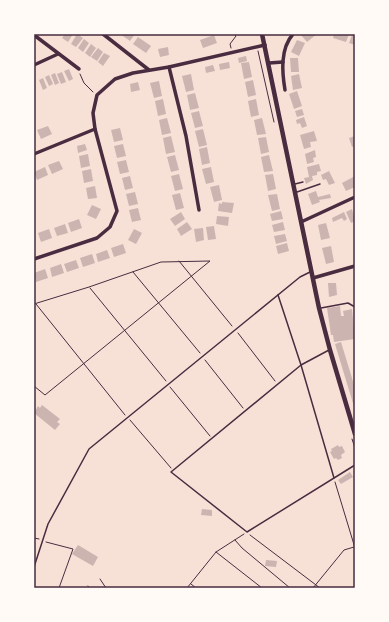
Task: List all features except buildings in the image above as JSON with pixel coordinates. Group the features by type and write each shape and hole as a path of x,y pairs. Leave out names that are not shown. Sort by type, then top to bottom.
{"main road":[{"path":"262,34 319,308 355,434"}],"street":[{"path":"103,34 149,70"},
{"path":"285,90 283,62 285,48 293,34"},
{"path":"34,35 79,69"},
{"path":"34,259 97,238 110,227 117,211 95,129 93,113 97,95 115,79 149,70 169,67 265,45"},
{"path":"34,65 58,54"},
{"path":"269,63 283,62"},
{"path":"169,67 186,136 199,210"},
{"path":"34,154 95,129"},
{"path":"301,222 355,197"},
{"path":"313,278 355,266"}],"lane":[{"path":"293,184 303,182"},
{"path":"295,192 320,184"},
{"path":"34,567 48,524 89,449 300,277 312,272"},
{"path":"278,295 301,365 334,478"},
{"path":"319,308 348,303 355,307"},
{"path":"330,350 301,365 213,439 171,472 247,532 355,465"}],"path":[{"path":"232,53 230,44 236,36 234,34"},
{"path":"79,69 84,83 97,95"},
{"path":"179,261 278,385"},
{"path":"34,386 45,395 84,363 124,330 210,261 161,262 89,287 35,303 84,363 128,418 174,470"},
{"path":"133,272 229,389 245,412"},
{"path":"89,287 213,439"},
{"path":"313,588 344,550 355,547 334,478"},
{"path":"187,588 216,552 247,532 320,588"},
{"path":"34,538 73,549 59,588"},
{"path":"235,540 242,548 290,588"},
{"path":"216,552 262,588"},
{"path":"100,579 106,588"},
{"path":"191,584 196,588"}]}
